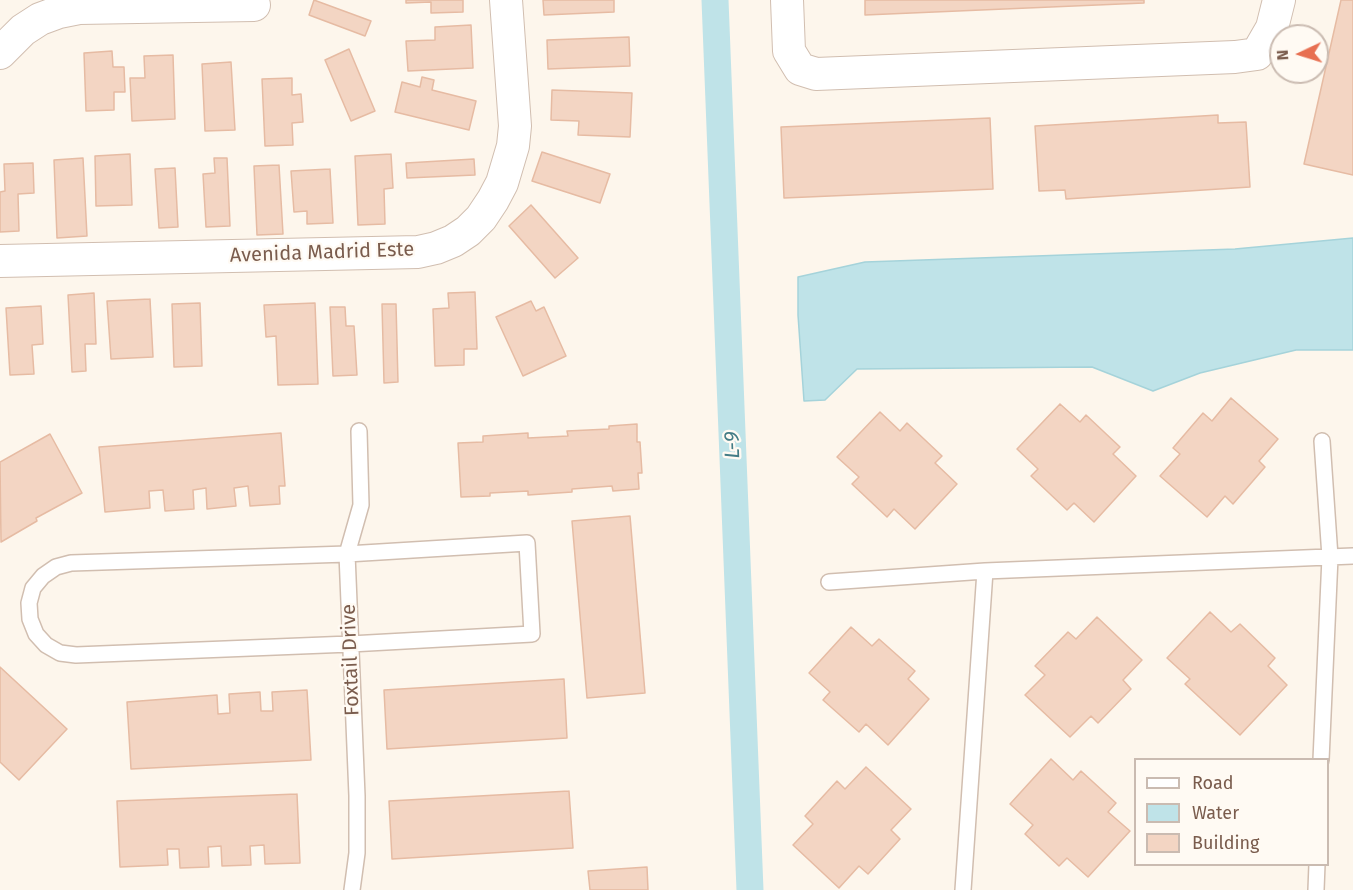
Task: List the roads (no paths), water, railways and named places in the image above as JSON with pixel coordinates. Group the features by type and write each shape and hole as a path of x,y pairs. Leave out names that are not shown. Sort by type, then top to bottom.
{"street":[{"name":"Avenida Madrid Este","path":"0,261 418,252 453,241 481,218 493,200 502,183 513,146 515,126 506,0"},
{"path":"787,0 789,51 800,69 816,74 1235,57 1257,54 1272,28 1279,0"},
{"path":"0,53 23,30 40,20 59,12 79,8 254,5"}],"lane":[{"name":"Foxtail Drive","path":"352,890 357,853 357,796 346,554 361,505 359,431"},
{"path":"1321,758 1330,557 1322,441"},
{"path":"527,543 532,634 76,655 60,653 46,645 36,634 30,619 29,603 33,588 43,576 56,567 71,563 346,554 527,543"},
{"path":"829,582 985,571 1353,556"},
{"path":"963,890 985,571"},
{"path":"1316,890 1317,866"}],"water":[{"path":"1353,238 1353,350 1296,350 1200,373 1153,391 1092,367 857,369 825,400 804,401 798,315 798,277 865,262 1235,249"}],"waterway":[{"name":"L-9","path":"715,0 750,890"}]}
